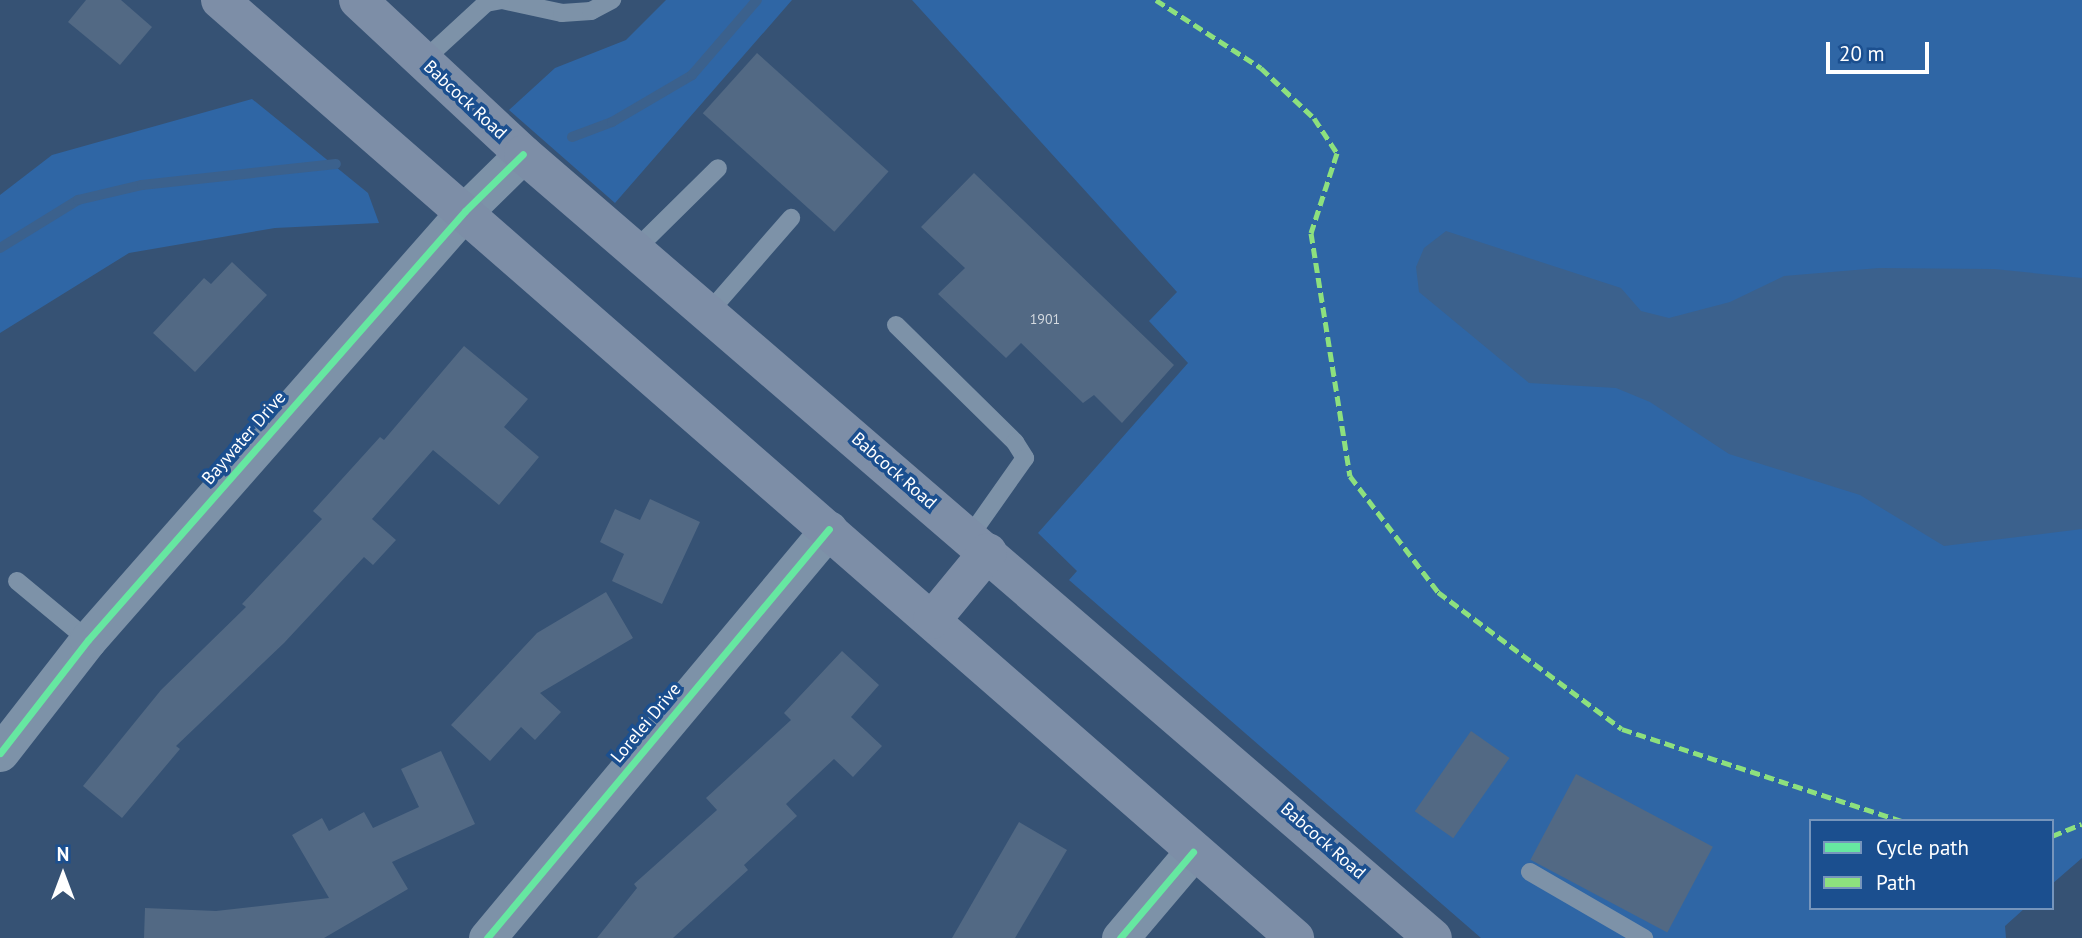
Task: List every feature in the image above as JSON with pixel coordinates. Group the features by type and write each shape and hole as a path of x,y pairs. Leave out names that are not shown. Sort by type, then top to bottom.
{"main road":[{"path":"220,0 829,528 1193,852 1295,938"},
{"name":"Babcock Road","path":"358,0 523,155 979,544 1433,938"},
{"path":"932,620 979,544"}],"street":[{"name":"Baywater Drive","path":"0,753 88,640 465,211 523,155"},
{"name":"Lorelei Drive","path":"486,938 829,528"},
{"path":"1120,938 1193,852"}],"lane":[{"path":"423,61 494,1 562,13 591,11 612,0"},
{"path":"636,249 718,168"},
{"path":"709,313 791,218"},
{"path":"896,325 1016,442 1025,458 979,544"},
{"path":"17,581 88,640"},
{"path":"1530,872 1644,938"}],"shaded area":[{"path":"666,0 792,0 615,203 509,110 555,68 626,40"},
{"path":"912,0 2082,0 2082,858 2054,882 2054,819 1809,819 1809,910 2023,910 2005,926 2006,938 1481,938 1069,580 1077,571 1038,533 1188,363 1149,321 1177,292"},
{"path":"252,99 368,193 379,223 275,228 129,253 0,333 0,195 52,155"},
{"path":"1446,231 1621,288 1641,311 1669,318 1730,302 1784,276 1879,268 1994,269 2082,278 2082,529 1944,546 1860,495 1729,454 1650,402 1616,388 1529,383 1419,292 1416,267 1424,248"}],"building":[{"path":"86,0 121,0 152,27 120,65 68,22"},
{"path":"757,53 889,171 834,232 703,113"},
{"path":"974,173 1174,365 1122,423 1094,395 1083,403 1021,343 1006,358 938,294 965,268 921,227"},
{"path":"232,262 267,295 195,372 153,333 204,278 211,284"},
{"path":"464,346 528,399 504,427 539,457 499,505 433,450 372,519 396,540 373,565 364,557 284,643 176,746 180,749 122,818 83,786 161,690 246,607 242,604 322,519 313,511 380,437 384,440"},
{"path":"650,499 700,522 662,604 612,581 624,554 600,542 615,509 640,520"},
{"path":"606,592 633,638 540,693 561,712 535,740 521,727 490,761 451,725 537,633"},
{"path":"842,651 879,685 851,717 882,746 853,777 834,759 786,804 797,816 744,865 748,870 673,938 597,938 637,888 634,884 717,810 706,798 791,720 784,713"},
{"path":"1471,731 1510,758 1453,838 1415,811"},
{"path":"441,751 475,824 392,862 408,889 324,938 144,938 145,908 216,911 329,898 292,835 322,818 329,831 364,812 373,828 419,807 401,769"},
{"path":"1576,774 1713,847 1667,932 1530,860"},
{"path":"1019,822 1067,850 1015,938 952,938"}],"waterway":[{"path":"572,137 612,122 692,75 757,0"},
{"path":"0,248 78,200 142,185 336,164"}],"marked path":[{"path":"1156,0 1261,68 1314,118 1337,153 1311,233 1350,476 1438,592 1622,729 1895,819"},
{"path":"2054,835 2082,824"}],"cycle path":[{"path":"0,753 88,640 465,211 523,154"},
{"path":"487,938 829,529"},
{"path":"1120,938 1193,852"}]}
